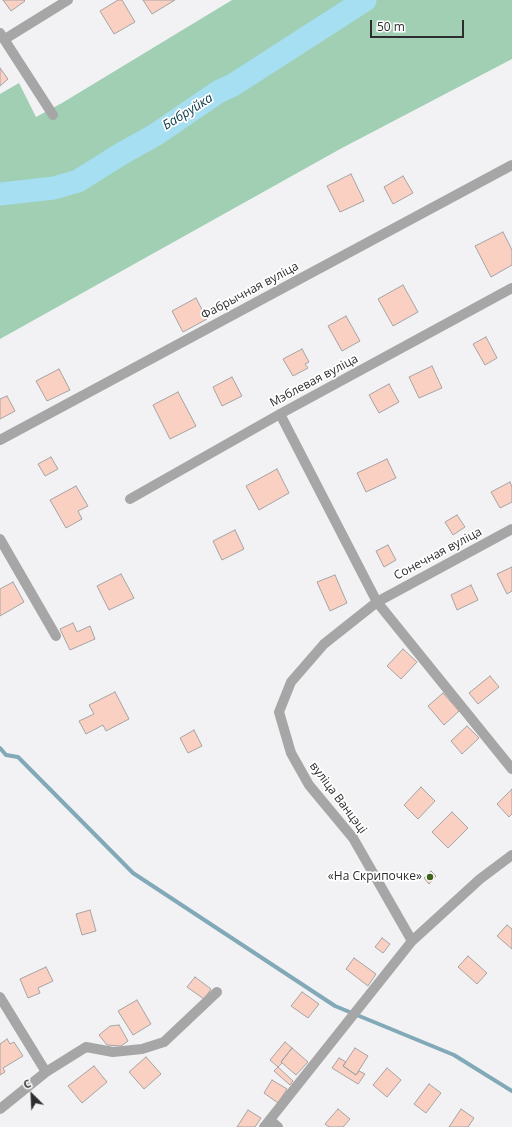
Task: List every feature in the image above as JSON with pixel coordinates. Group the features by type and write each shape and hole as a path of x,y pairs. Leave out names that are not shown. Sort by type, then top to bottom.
{"street":[{"path":"53,115 2,36 68,0"},
{"name":"Фабрычная вуліца","path":"0,440 512,165"},
{"name":"Мэблевая вуліца","path":"130,499 280,414 512,288"},
{"path":"280,414 377,602 512,769"},
{"name":"Сонечная вуліца","path":"377,602 512,529"},
{"path":"0,539 56,636"},
{"name":"вуліца Ванцэці","path":"377,602 324,644 291,682 279,712 290,753 309,785 353,838 412,941"},
{"path":"271,1125 349,1021 412,941 480,879 512,855"},
{"path":"0,1109 46,1072 86,1047 113,1052 142,1049 164,1042 217,992"},
{"path":"0,997 46,1072"}],"green space":[{"path":"232,0 512,0 512,59 342,148 0,339 0,94 19,83 36,117 62,103"}],"building":[{"path":"3,0 24,0 25,1 11,11"},
{"path":"118,0 122,0 135,22 114,34 100,11"},
{"path":"143,0 175,0 152,14"},
{"path":"0,68 8,79 0,86"},
{"path":"351,174 364,201 340,212 327,186"},
{"path":"403,176 413,193 393,204 384,187"},
{"path":"503,232 512,250 512,265 491,277 475,246"},
{"path":"403,285 418,312 393,326 378,299"},
{"path":"196,298 207,319 183,332 172,311"},
{"path":"346,316 360,341 342,351 328,326"},
{"path":"486,337 497,358 485,365 473,344"},
{"path":"302,349 309,362 305,364 308,368 293,376 283,359"},
{"path":"432,366 442,388 419,398 409,377"},
{"path":"59,369 70,390 47,401 36,381"},
{"path":"232,377 242,396 222,406 213,387"},
{"path":"389,384 399,402 379,413 369,395"},
{"path":"178,392 196,426 170,439 153,405"},
{"path":"7,396 15,411 0,419 0,399"},
{"path":"51,457 58,469 45,476 38,464"},
{"path":"387,459 396,478 366,492 357,473"},
{"path":"277,469 289,493 259,510 246,486"},
{"path":"510,482 512,487 512,502 500,508 491,492"},
{"path":"76,486 88,506 78,511 82,519 66,528 50,500"},
{"path":"457,515 465,527 453,535 445,522"},
{"path":"235,530 244,549 222,560 213,541"},
{"path":"388,545 396,560 384,567 376,551"},
{"path":"512,567 512,591 507,594 497,574"},
{"path":"121,574 134,598 109,610 97,586"},
{"path":"335,575 347,603 330,611 317,582"},
{"path":"13,582 24,602 0,616 0,589"},
{"path":"471,585 478,600 457,610 451,595"},
{"path":"73,623 77,632 90,626 95,639 70,650 60,629"},
{"path":"403,649 417,662 401,679 387,666"},
{"path":"490,676 499,687 478,704 469,693"},
{"path":"115,692 129,719 106,731 103,725 86,734 79,721 94,714 89,705"},
{"path":"443,693 459,711 444,725 428,706"},
{"path":"467,726 479,738 462,754 451,741"},
{"path":"194,730 202,746 188,753 180,738"},
{"path":"421,787 435,801 418,819 404,805"},
{"path":"512,789 512,814 509,817 497,804"},
{"path":"452,812 468,828 448,848 432,832"},
{"name":"«На Скрипочке»","path":"431,871 436,876 429,884 424,878"},
{"path":"90,910 96,931 82,935 76,914"},
{"path":"507,925 512,929 512,949 497,936"},
{"path":"382,938 390,944 383,953 375,947"},
{"path":"468,956 487,973 477,984 458,967"},
{"path":"354,958 376,974 368,986 346,969"},
{"path":"46,967 53,981 38,988 40,993 28,998 20,979"},
{"path":"195,977 211,989 204,999 187,987"},
{"path":"302,992 319,1004 308,1018 291,1006"},
{"path":"137,1000 151,1024 133,1035 118,1011"},
{"path":"119,1025 128,1041 121,1046 107,1045 99,1035 110,1026"},
{"path":"7,1039 10,1044 14,1042 23,1056 3,1068 5,1072 0,1075 0,1044"},
{"path":"285,1042 292,1048 278,1067 270,1060"},
{"path":"292,1048 308,1062 296,1075 281,1062"},
{"path":"355,1048 368,1056 356,1075 343,1066"},
{"path":"146,1057 161,1074 144,1089 129,1072"},
{"path":"339,1058 346,1062 343,1066 356,1075 359,1071 365,1074 358,1084 332,1068"},
{"path":"94,1066 107,1082 82,1103 68,1086"},
{"path":"278,1067 293,1081 290,1085 274,1071"},
{"path":"387,1068 401,1080 387,1097 373,1085"},
{"path":"272,1080 287,1089 278,1103 264,1093"},
{"path":"429,1084 441,1093 426,1113 414,1104"},
{"path":"338,1109 350,1119 343,1127 329,1127 325,1124"},
{"path":"461,1109 474,1118 468,1127 449,1127"},
{"path":"248,1110 261,1118 255,1127 237,1127"}],"waterway":[{"name":"Бабруйка","path":"0,194 54,188 78,181 155,135 218,92 233,85 365,0"},
{"path":"0,748 6,755 18,757 133,873 335,1006 454,1055 512,1091"}],"place":[{"name":"«На Скрипочке»","path":"430,877"}]}
